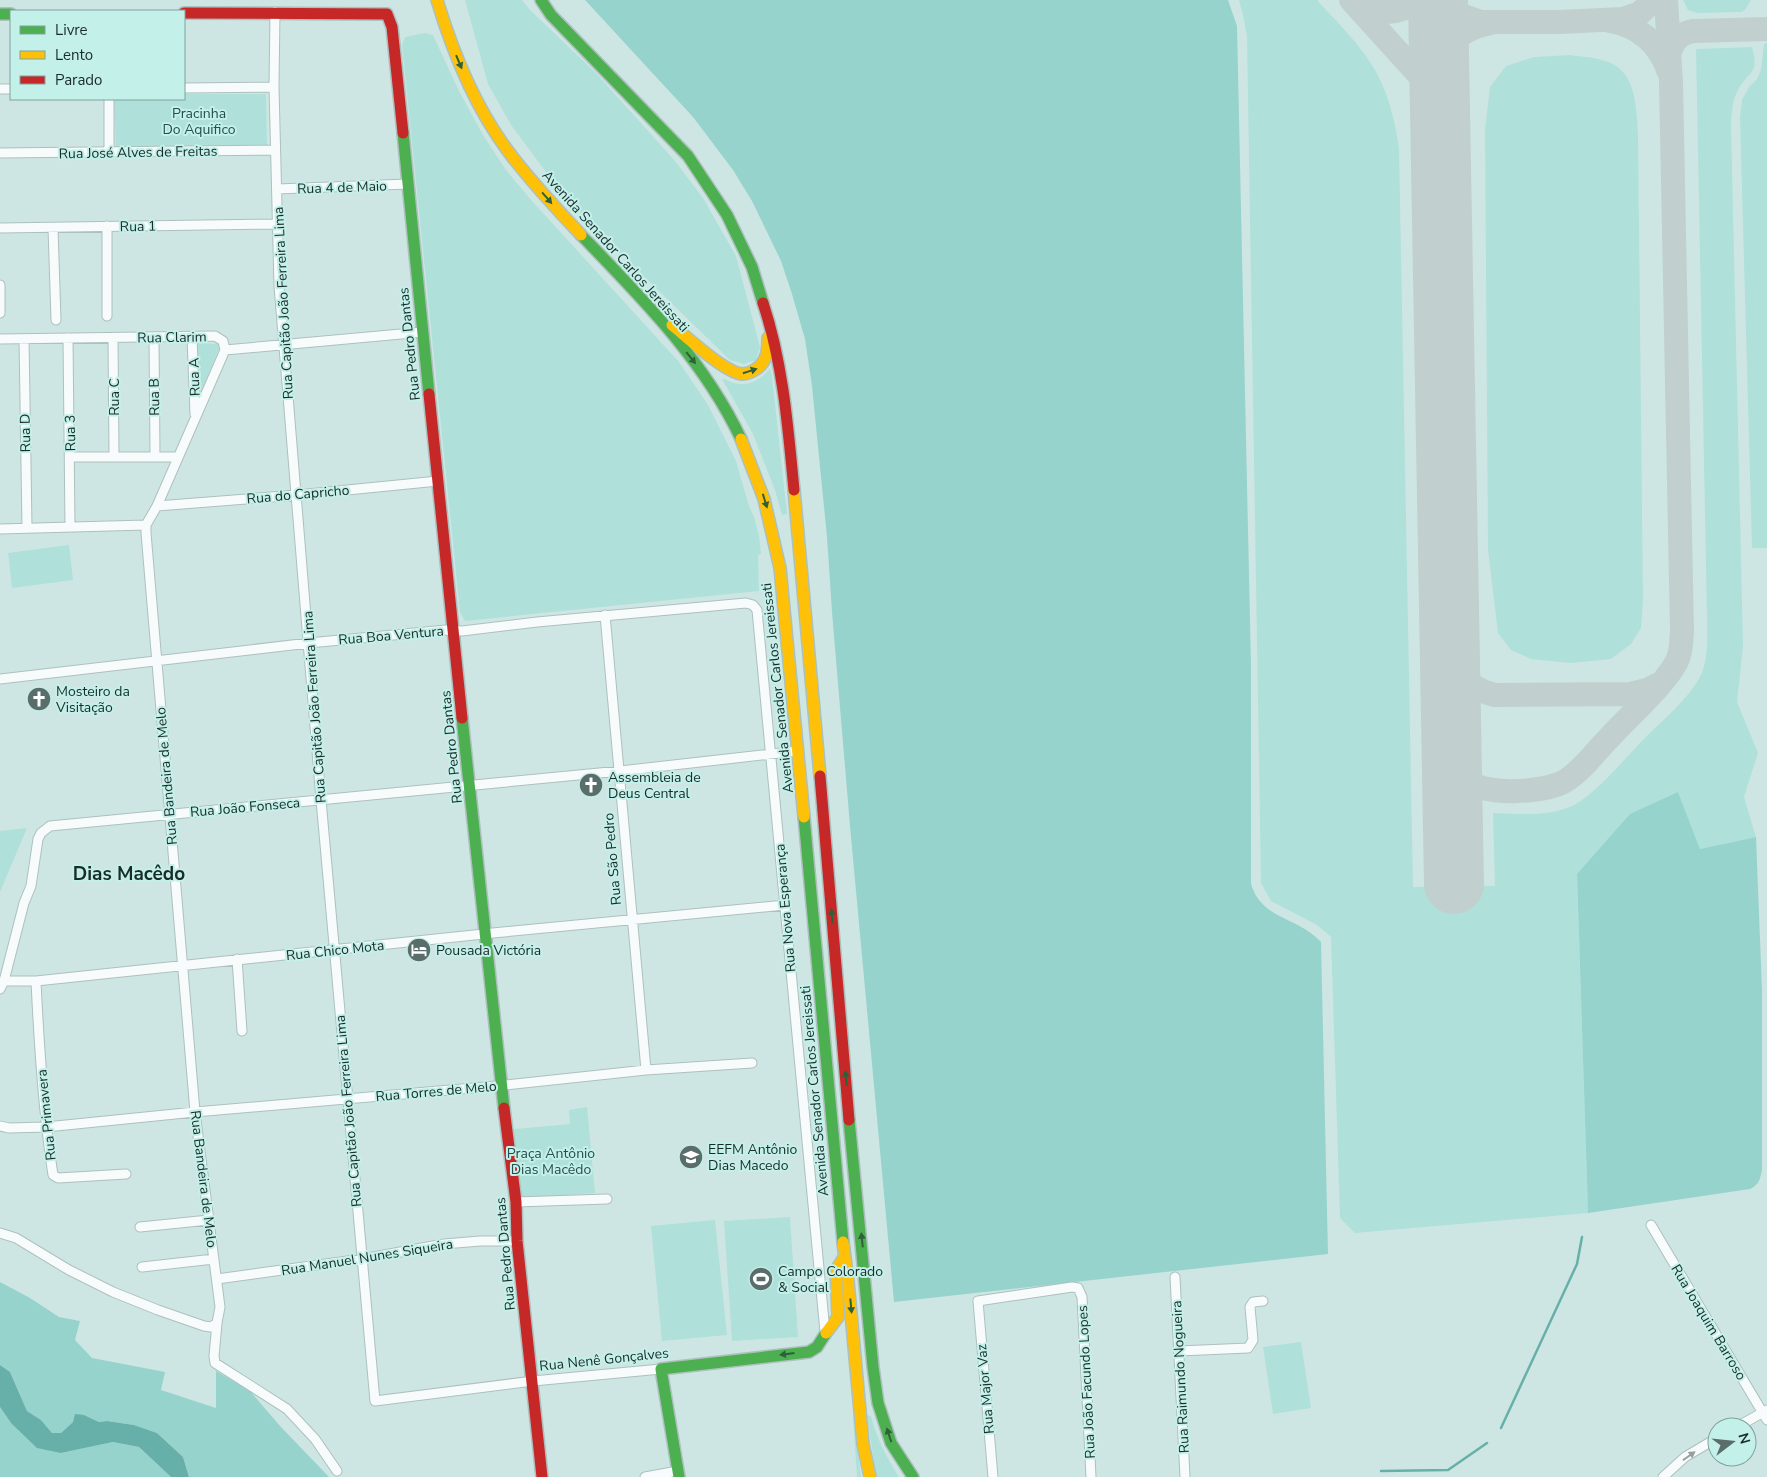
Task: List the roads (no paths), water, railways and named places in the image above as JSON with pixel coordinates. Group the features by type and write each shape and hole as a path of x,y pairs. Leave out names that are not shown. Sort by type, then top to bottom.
{"main road":[{"name":"Avenida Senador Carlos Jereissati","path":"437,0 461,66 498,136 520,167 562,215 653,311 699,368 726,409 758,478 773,527 779,563 798,751 844,1258 848,1281 863,1444 870,1477"},
{"path":"448,0 450,37"},
{"path":"540,0 551,15 688,156 727,215 752,267 769,320 784,394 801,552 848,1105 873,1367 878,1403 891,1443 913,1477"},
{"path":"185,13 275,12"},
{"name":"Rua Pedro Dantas","path":"275,12 387,14 392,27 501,1085 516,1202 517,1241 542,1477"},
{"path":"653,311 724,367 742,374 759,368 765,361 768,352 769,320"},
{"name":"Rua Nenê Gonçalves","path":"661,1369 809,1352 819,1346 825,1333 838,1317 836,1270 844,1258"},
{"path":"661,1369 679,1474"}],"street":[{"name":"Rua Capitão João Ferreira Lima","path":"275,12 274,87 279,286 321,800 375,1401"},
{"path":"185,88 274,87"},
{"path":"108,100 109,153"},
{"name":"Rua José Alves de Freitas","path":"0,153 275,150"},
{"name":"Rua 4 de Maio","path":"277,189 408,184"},
{"name":"Rua 1","path":"0,228 277,224"},
{"path":"107,226 108,316"},
{"path":"53,228 56,320"},
{"path":"0,285 0,313"},
{"name":"Rua Clarim","path":"0,339 215,336 219,337 225,345 225,350 422,332"},
{"name":"Rua A","path":"192,337 195,418"},
{"name":"Rua 3","path":"68,338 70,527"},
{"name":"Rua C","path":"114,338 114,456"},
{"name":"Rua B","path":"154,338 155,456"},
{"name":"Rua D","path":"24,339 27,528"},
{"path":"0,529 146,526 158,506 225,350"},
{"path":"70,457 178,456"},
{"name":"Rua do Capricho","path":"158,506 438,481"},
{"name":"Rua Bandeira de Melo","path":"146,526 195,1112 220,1307 214,1356 215,1364 287,1409 315,1439 337,1472"},
{"name":"Rua Boa Ventura","path":"0,679 309,643 453,630 462,631 605,615 746,603 753,605"},
{"name":"Rua Nova Esperança","path":"753,605 757,610 825,1333"},
{"name":"Rua São Pedro","path":"605,615 646,1070"},
{"name":"Rua João Fonseca","path":"2,985 24,903 32,886 38,839 41,833 50,826 798,751"},
{"name":"Rua Chico Mota","path":"2,985 237,959 785,905"},
{"path":"237,959 242,1031"},
{"name":"Rua Primavera","path":"36,981 39,1057 53,1175 55,1178 66,1178 126,1174"},
{"name":"Rua Torres de Melo","path":"0,1126 9,1128 46,1127 646,1070 752,1063"},
{"path":"516,1202 607,1198"},
{"path":"140,1227 209,1220"},
{"name":"Rua Joaquim Barroso","path":"1651,1225 1766,1414"},
{"path":"0,1233 16,1238 69,1270 135,1302 204,1326 211,1327 217,1323"},
{"name":"Rua Manuel Nunes Siqueira","path":"217,1279 362,1259 444,1244 480,1241 517,1241"},
{"path":"142,1267 214,1260"},
{"name":"Rua Raimundo Nogueira","path":"1175,1277 1186,1477"},
{"name":"Rua João Facundo Lopes","path":"978,1301 1072,1287 1078,1288 1082,1297 1092,1477"},
{"name":"Rua Major Vaz","path":"978,1301 992,1477"},
{"path":"1179,1351 1248,1348 1253,1340 1250,1307 1253,1302 1263,1301"},
{"name":"Rua Nenê Gonçalves","path":"375,1401 533,1381 661,1369"},
{"path":"1663,1477 1685,1458 1707,1444"},
{"path":"645,1477 679,1474"}],"waterway":[{"path":"1501,1428 1577,1264 1582,1237"},
{"path":"1381,1471 1448,1470 1487,1443"}],"place":[{"name":"Mosteiro da Visitação","path":"39,699"},
{"name":"Assembleia de Deus Central","path":"591,785"},
{"name":"Pousada Victória","path":"419,950"},
{"name":"EEFM Antônio Dias Macedo","path":"691,1157"},
{"name":"Campo Colorado & Social","path":"761,1279"}],"district":[{"name":"Dias Macêdo","path":"129,873"}],"park label":[{"name":"Pracinha Do Aquifico","path":"199,122"},
{"name":"Praça Antônio Dias Macêdo","path":"551,1162"}]}
